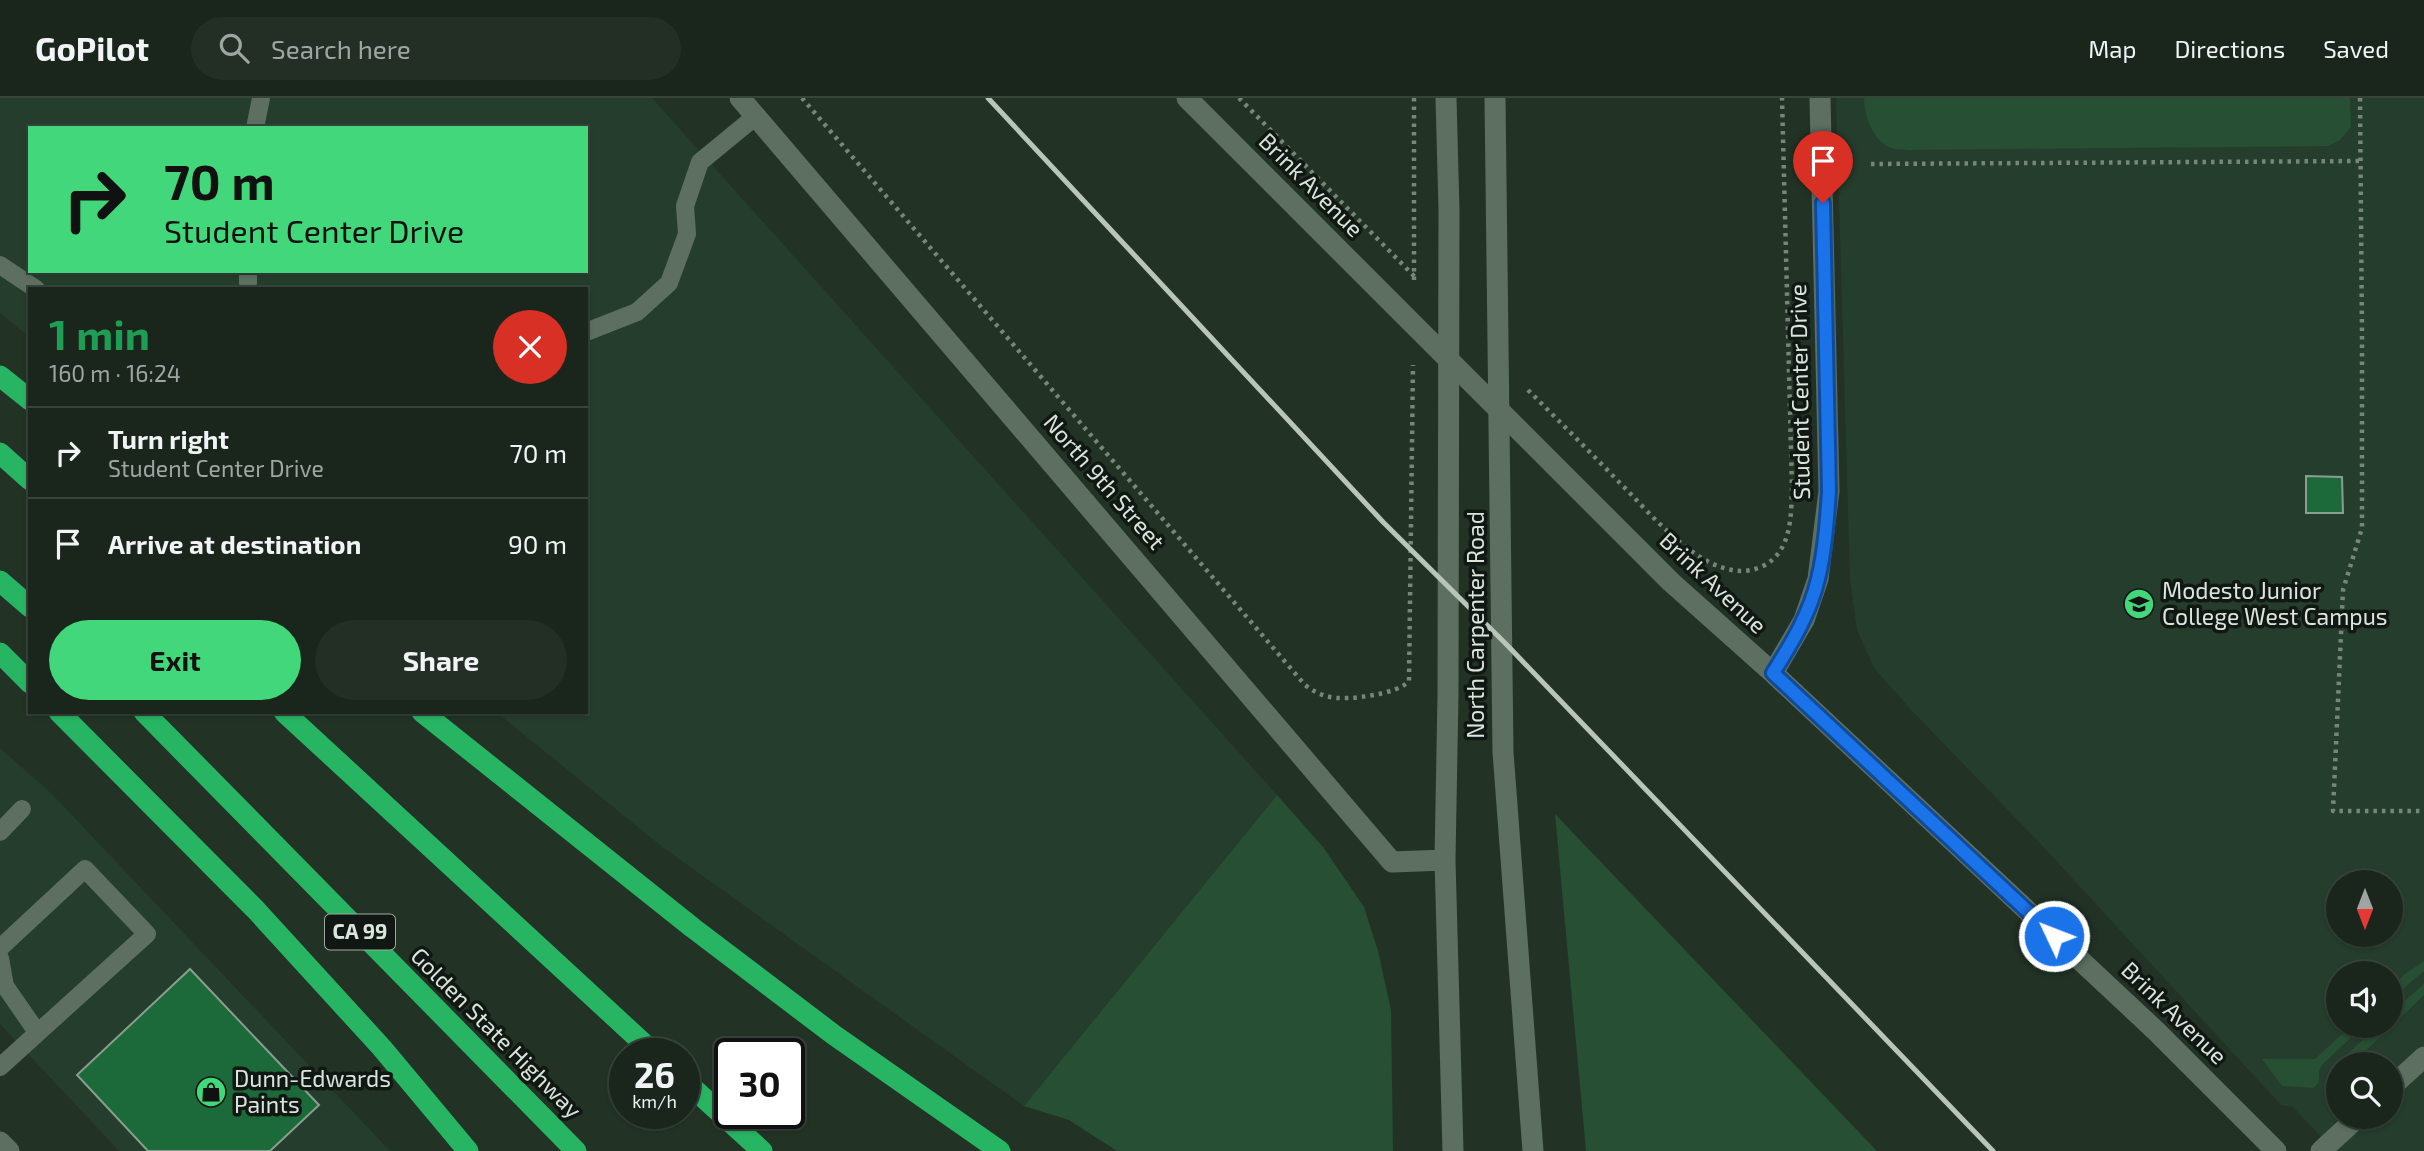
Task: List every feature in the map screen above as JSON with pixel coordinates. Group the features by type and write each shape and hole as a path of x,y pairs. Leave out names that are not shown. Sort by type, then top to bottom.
{"highway":[{"path":"0,376 28,398"},
{"path":"0,453 28,478"},
{"path":"0,581 28,605"},
{"path":"0,653 28,680"},
{"path":"61,714 256,910 382,1048 468,1151"},
{"name":"Golden State Highway","path":"146,714 576,1151"},
{"path":"286,714 638,1038"},
{"path":"425,714 693,928 834,1035 1000,1151"},
{"path":"700,1095 762,1151"}],"street":[{"name":"North 9th Street","path":"740,98 1392,862 1445,860"},
{"name":"Brink Avenue","path":"1188,98 1671,582 1773,673 2155,1030 2276,1151"},
{"name":"North Carpenter Road","path":"1446,98 1449,210 1445,860 1453,1151"},
{"name":"North Carpenter Road","path":"1495,98 1503,751 1533,1151"},
{"name":"Student Center Drive","path":"1773,673 1804,620 1818,579 1829,491 1820,98"},
{"path":"2406,1080 2424,1058"},
{"path":"2320,1151 2345,1129"},
{"path":"0,1142 9,1151"}],"lane":[{"path":"255,126 261,98"},
{"path":"588,331 637,312 669,283 687,234 685,206 700,162 756,116"},
{"path":"0,265 33,287"},
{"path":"0,832 22,809"},
{"path":"0,947 85,869 147,934 0,1067"},
{"path":"0,958 5,986 37,1032"}],"path":[{"path":"802,98 1305,685 1314,692 1338,698 1375,694 1402,687 1409,681 1413,355"},
{"path":"1239,98 1425,288"},
{"path":"1414,98 1414,286"},
{"path":"1522,385 1658,520 1702,559 1730,570 1744,571 1757,568 1775,558 1781,551 1788,530 1792,488 1782,98"},
{"path":"2360,98 2361,528 2343,590 2333,811 2424,811"},
{"path":"1871,164 2361,161"}],"shaded area":[{"path":"0,98 652,98 1277,795 1024,1106 665,849 498,714 588,714 588,287 28,287 28,335 0,313"},
{"name":"Modesto Junior College West Campus","path":"1836,98 2424,98 2424,1151 2334,1151 2293,1107 2281,1105 2037,840 1913,712 1874,668 1857,630 1850,579"},
{"path":"1864,98 2350,98 2351,127 2340,140 2328,146 1908,150 1891,148 1879,140 1868,120"},
{"path":"0,748 52,794 390,1151 119,1151 0,1024"},
{"path":"1277,795 1323,847 1364,907 1378,951 1391,1010 1393,1151 1117,1151 1069,1120 1024,1106"},
{"path":"1555,814 1877,1151 1586,1151"},
{"path":"2424,961 2424,971 2403,989 2405,974"},
{"path":"2424,984 2424,995 2403,1015 2403,1002"},
{"path":"2338,1038 2350,1038 2336,1052 2326,1052 2326,1061 2319,1071 2319,1082 2314,1088 2282,1086 2262,1059 2315,1059"},
{"path":"2364,1038 2379,1038 2365,1052 2350,1052"}],"building":[{"path":"2306,476 2342,477 2343,513 2306,513"},
{"path":"190,969 319,1105 270,1151 148,1151 77,1075"}],"railway":[{"path":"988,98 1383,522 1506,644 1993,1151"}],"place":[{"name":"Modesto Junior College West Campus","path":"2139,604"},
{"name":"Dunn-Edwards Paints","path":"211,1092"}],"route":[{"path":"1823,203 1829,491 1825,534 1818,579 1804,620 1773,673 2054,936"}]}
